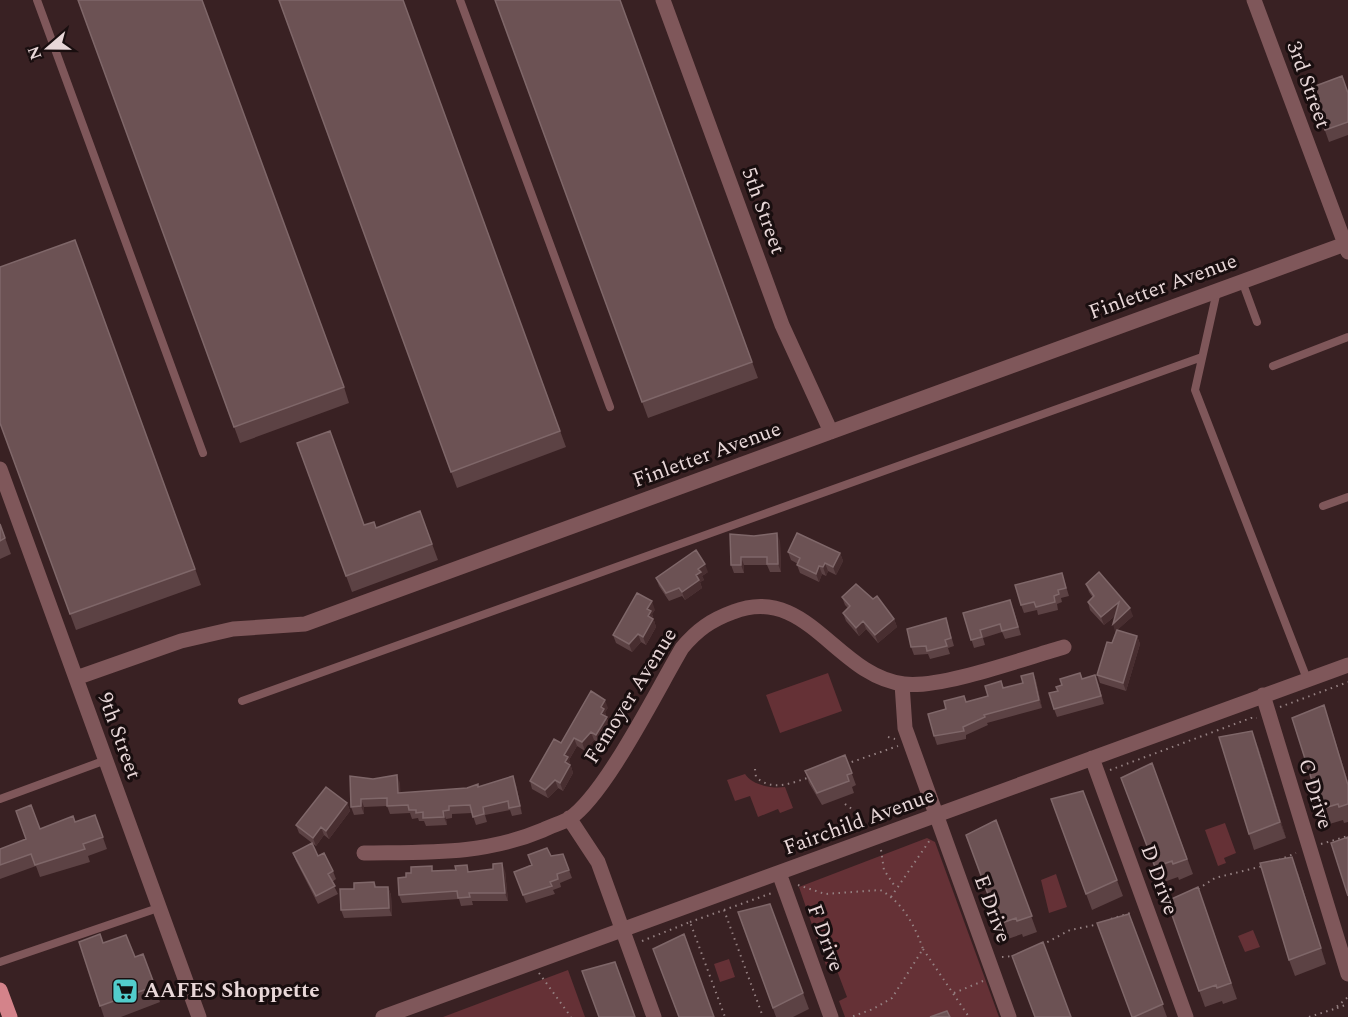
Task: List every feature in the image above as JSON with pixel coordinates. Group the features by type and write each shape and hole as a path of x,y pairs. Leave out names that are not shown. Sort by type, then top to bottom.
{"main road":[{"path":"0,990 10,1017"}],"street":[{"name":"5th Street","path":"663,0 782,325 831,432"},
{"name":"3rd Street","path":"1254,0 1346,248"},
{"name":"Finletter Avenue","path":"76,678 181,641 233,629 305,624 1242,280 1346,248"},
{"name":"9th Street","path":"0,469 196,1016"},
{"name":"Femoyer Avenue","path":"364,853 448,852 490,848 522,839 569,819 605,779 682,648 698,629 715,619 745,607 776,606 804,619 838,651 878,677 902,684 943,681 1064,647"},
{"name":"Fairchild Avenue","path":"383,1017 1348,665"},
{"name":"E Drive","path":"902,684 905,728 1009,1017"},
{"name":"C Drive","path":"1263,695 1348,974"},
{"name":"D Drive","path":"1092,758 1186,1017"},
{"path":"569,819 598,861 654,1017"},
{"name":"F Drive","path":"779,873 831,1017"}],"lane":[{"path":"37,0 203,453"},
{"path":"460,0 610,406"},
{"path":"1242,280 1257,322"},
{"path":"1218,289 1195,390 1307,679"},
{"path":"1273,366 1348,337"},
{"path":"242,701 1202,357"},
{"path":"1323,506 1348,497"},
{"path":"0,799 106,760"},
{"path":"0,962 158,908"}],"path":[{"path":"1276,710 1348,682"},
{"path":"1108,774 1111,769 1251,718 1259,720"},
{"path":"846,764 899,745"},
{"path":"755,769 756,777 761,782 778,786 814,775"},
{"path":"845,804 856,812 882,851 886,876 896,888"},
{"path":"891,897 933,836"},
{"path":"1192,894 1215,878 1269,864 1348,836"},
{"path":"797,884 825,894 873,889 891,897 907,916 923,949 969,1017"},
{"path":"640,946 645,938 775,892"},
{"path":"1109,920 1147,908"},
{"path":"724,910 763,1017"},
{"path":"690,922 725,1017"},
{"path":"1040,947 1070,930 1102,923"},
{"path":"851,1017 873,1009 892,998 923,949"},
{"path":"987,959 1015,956"},
{"path":"535,962 544,983 571,1017"},
{"path":"954,993 994,977"},
{"path":"1334,1009 1348,997"},
{"path":"1309,1017 1348,1004"}],"shaded area":[{"path":"828,673 842,711 780,733 766,695"},
{"path":"745,774 752,781 763,785 785,787 793,808 780,813 778,809 758,817 750,796 735,801 727,780"},
{"path":"1225,823 1236,853 1224,858 1226,863 1218,866 1205,830"},
{"path":"927,838 935,842 999,1017 845,1017 839,1001 847,997 836,968 828,971 799,887"},
{"path":"1056,874 1067,907 1049,913 1041,880"},
{"path":"1253,930 1260,947 1245,952 1238,936"},
{"path":"729,959 735,977 720,982 714,964"},
{"path":"568,970 585,1017 443,1017"}],"building":[{"path":"78,0 202,0 344,387 234,427"},
{"path":"279,0 403,0 560,431 451,472"},
{"path":"495,0 620,0 752,362 642,402"},
{"path":"1342,76 1348,93 1348,122 1325,130 1310,88"},
{"path":"75,240 195,569 70,614 0,423 0,267"},
{"path":"330,431 364,525 374,522 376,528 420,511 432,544 346,576 297,443"},
{"path":"0,524 5,538 0,541"},
{"path":"777,533 778,564 767,564 767,557 741,557 741,565 731,565 730,534 754,536"},
{"path":"797,533 840,553 833,567 825,563 823,567 819,566 816,574 797,565 800,558 788,552"},
{"path":"696,550 705,564 698,569 701,572 696,575 699,580 682,592 679,588 666,593 656,578"},
{"path":"1099,572 1130,608 1113,624 1119,602 1101,617 1088,602 1094,596 1086,584"},
{"path":"1062,573 1066,588 1058,590 1059,594 1054,596 1055,602 1036,607 1034,602 1021,605 1015,585"},
{"path":"856,584 873,599 877,596 894,619 875,635 863,621 856,628 843,613 850,606 842,597"},
{"path":"637,593 652,601 647,609 651,611 648,616 653,619 643,637 638,634 629,644 613,635"},
{"path":"1010,600 1018,627 1002,631 1000,624 980,630 982,637 971,640 963,613"},
{"path":"946,618 951,638 945,640 947,646 927,651 926,646 911,647 907,629"},
{"path":"1117,630 1137,636 1123,683 1097,675 1107,642 1112,643"},
{"path":"1033,673 1039,700 984,715 985,717 963,727 964,731 934,736 928,714 946,709 944,701 964,696 966,702 988,696 985,686 1001,681 1003,688 1023,683 1021,676"},
{"path":"1080,673 1082,679 1095,675 1101,696 1054,709 1049,693 1058,691 1056,687 1062,685 1060,679"},
{"path":"591,691 605,700 601,707 604,709 601,714 607,717 596,735 591,732 582,742 574,738 564,755 568,757 565,762 570,765 560,783 555,780 545,790 530,781 554,739 561,743"},
{"path":"1324,705 1348,785 1348,804 1339,807 1338,804 1321,809 1292,718"},
{"path":"1252,731 1280,822 1249,834 1219,737"},
{"path":"845,755 852,773 847,775 849,781 817,793 805,771"},
{"path":"1152,763 1187,859 1155,867 1121,778"},
{"path":"397,775 398,793 467,788 478,784 478,787 513,776 520,806 509,808 508,801 483,807 484,814 473,817 470,805 449,806 449,810 443,811 444,817 423,818 423,812 416,813 416,810 409,810 408,805 387,806 387,798 361,799 361,806 351,807 350,776 373,779"},
{"path":"326,787 347,803 326,831 321,827 313,838 296,825"},
{"path":"1083,791 1117,880 1086,894 1051,799"},
{"path":"31,805 40,829 73,816 75,822 95,815 103,837 83,844 85,849 35,865 31,854 0,865 0,849 26,839 16,811"},
{"path":"996,820 1032,916 1017,921 1016,918 999,924 966,835"},
{"path":"1348,837 1348,896 1331,843"},
{"path":"312,843 318,856 324,853 333,871 328,874 335,886 316,896 293,853"},
{"path":"547,848 551,856 563,854 569,870 557,874 558,879 550,882 552,886 523,895 514,872 532,865 528,855"},
{"path":"1292,857 1321,948 1289,960 1260,863"},
{"path":"502,863 505,893 469,893 470,897 458,898 457,891 399,895 398,878 406,877 406,873 411,873 411,867 432,866 432,871 456,870 455,866 467,865 468,872 493,869 493,864"},
{"path":"374,882 375,887 388,887 389,908 341,910 340,889 354,889 354,883"},
{"path":"1198,887 1231,983 1199,991 1167,901"},
{"path":"770,904 803,993 773,1008 738,912"},
{"path":"1129,914 1163,1004 1134,1017 1132,1017 1097,923"},
{"name":"AAFES Shoppette","path":"100,934 103,943 126,935 135,957 143,954 155,986 100,1006 79,942"},
{"path":"684,934 714,1017 679,1017 653,949"},
{"path":"1043,942 1071,1017 1035,1017 1012,956"},
{"path":"615,962 635,1017 599,1017 582,971"},
{"path":"947,1011 950,1017 930,1017"}],"place":[{"name":"AAFES Shoppette","path":"125,991"}]}
